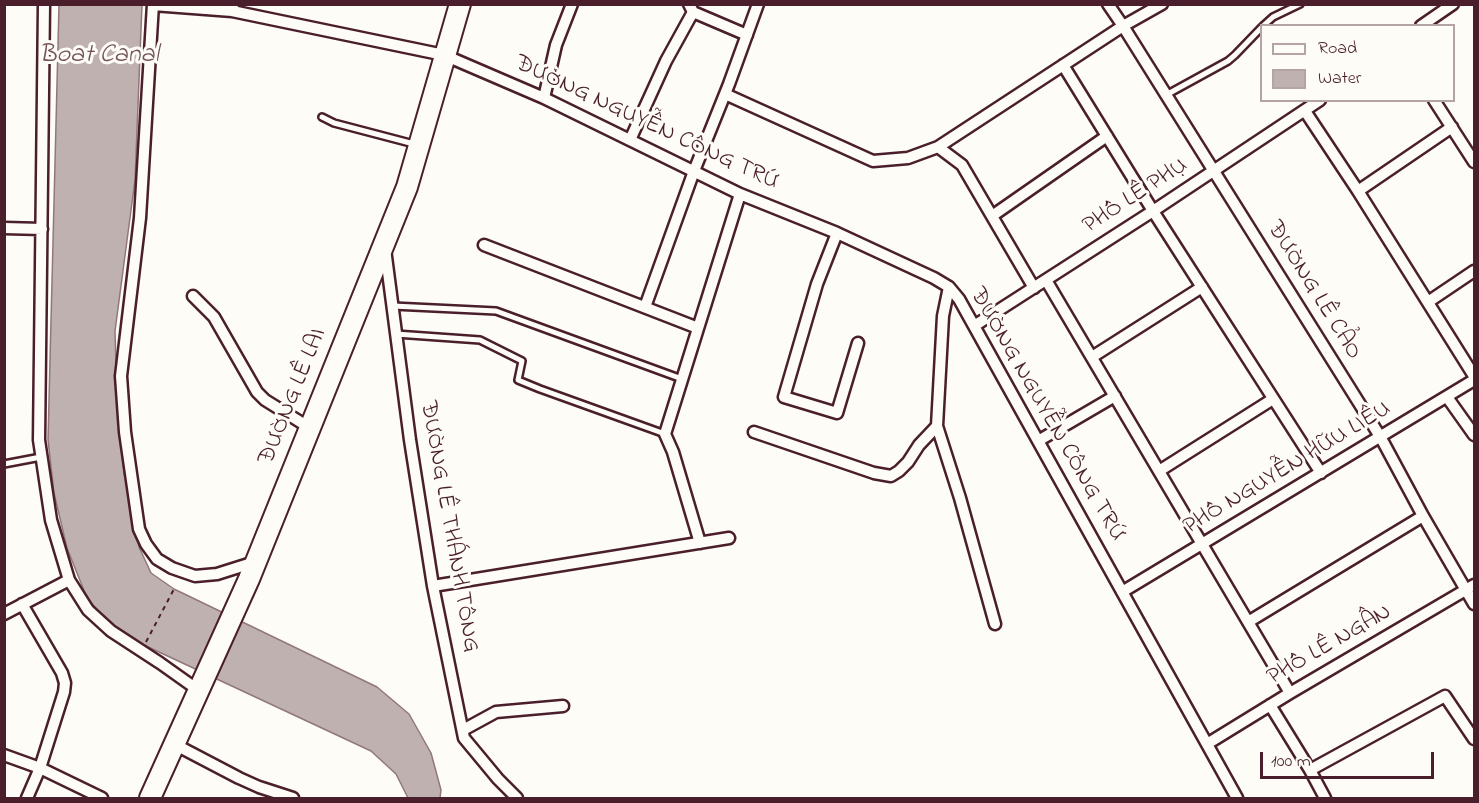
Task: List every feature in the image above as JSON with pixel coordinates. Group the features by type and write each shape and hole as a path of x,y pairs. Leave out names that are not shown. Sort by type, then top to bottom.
{"highway":[{"name":"ĐƯỜNG LÊ LAI","path":"150,798 252,571 407,187 460,4"}],"street":[{"path":"44,4 39,440 51,520 69,580 88,609 111,631 200,686"},
{"path":"544,98 556,45 572,4"},
{"path":"645,307 694,171 759,4"},
{"name":"ĐƯỜNG LÊ CẢO","path":"1108,4 1381,438 1423,516 1470,588 1474,604"},
{"path":"725,93 873,161 908,158 938,147 1123,26 1162,4"},
{"path":"1424,24 1453,4"},
{"path":"153,5 140,218 121,376 125,432 139,528 146,544 157,559 172,568 195,576 252,571"},
{"name":"ĐƯỜNG NGUYỄN CÔNG TRỨ","path":"153,5 232,8 444,55 544,98 740,194 837,233 949,287 959,299 1238,798"},
{"path":"630,140 691,8 747,35"},
{"path":"1063,65 1153,211 1321,473"},
{"name":"PHỐ LÊ PHỤ","path":"974,326 1317,102"},
{"path":"1435,102 1474,162"},
{"path":"1305,111 1358,191 1474,378"},
{"path":"1358,191 1452,127"},
{"path":"992,216 1107,136"},
{"path":"938,147 962,165 1034,288"},
{"path":"699,543 673,452 665,434 740,194"},
{"path":"4,228 42,229"},
{"path":"837,233 817,284 784,397 837,413 858,344"},
{"name":"ĐƯỜNG LÊ THÁNH TÔNG","path":"384,243 410,440 433,586 463,730 465,738 498,779 517,798"},
{"path":"484,244 698,327"},
{"path":"1428,302 1474,271"},
{"path":"1046,280 1290,693"},
{"path":"949,287 943,316 937,426 960,498 995,624"},
{"path":"1092,357 1202,287"},
{"path":"193,296 214,317 257,392 264,400 310,428"},
{"name":"PHỐ NGUYỄN HỮU LIÊU","path":"1122,592 1381,438 1474,378"},
{"path":"1038,441 1115,396"},
{"path":"1447,397 1474,435"},
{"path":"1159,471 1273,399"},
{"path":"754,432 874,473 891,476 908,462 919,445 937,426"},
{"path":"1248,622 1423,516"},
{"path":"433,586 729,538"},
{"path":"4,614 69,580"},
{"name":"PHỐ LÊ NGÂN","path":"1207,744 1470,588"},
{"path":"22,604 65,682 64,692 40,768 27,798"},
{"path":"1310,770 1445,696 1474,739"},
{"path":"1270,705 1325,798"},
{"path":"463,730 496,712 563,706"},
{"path":"174,744 249,782 293,798"},
{"path":"4,755 40,768 102,798"}],"lane":[{"path":"1264,24 1273,17 1300,4"},
{"path":"1166,95 1228,61 1260,28"},
{"path":"322,117 350,128 419,145"},
{"path":"393,306 496,311 682,379"},
{"path":"396,333 480,340 522,361 518,380 665,434"},
{"path":"4,464 42,457"}],"path":[{"path":"144,645 174,589"}],"water":[{"name":"Boat Canal","path":"59,5 142,5 135,180 115,331 117,401 124,473 139,547 151,573 174,589 377,687 409,714 431,753 441,790 440,798 408,798 396,774 371,751 144,645 107,621 87,598 67,548 54,493 48,440"}]}
